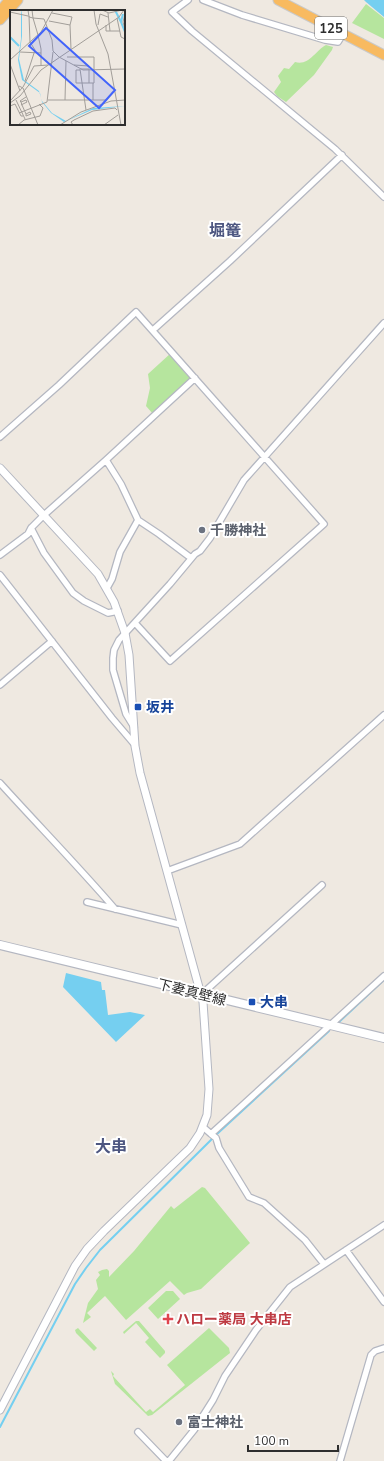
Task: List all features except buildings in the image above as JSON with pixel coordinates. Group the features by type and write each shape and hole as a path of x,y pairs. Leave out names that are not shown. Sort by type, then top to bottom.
{"highway":[{"path":"0,11 9,0"},
{"path":"0,20 18,0"},
{"name":"125","path":"278,0 384,55"}],"main road":[{"name":"下妻真壁線","path":"0,945 384,1038"}],"street":[{"path":"188,0 172,12 192,31 342,155 384,197"},
{"path":"203,0 242,15 325,40 338,42 343,34"},
{"path":"153,330 230,261 342,155"},
{"path":"0,437 59,385 136,312 324,524 170,661 134,623"},
{"path":"134,728 126,714 113,670 112,658 119,640 170,584 191,558 200,551 210,538 240,486 384,323"},
{"path":"0,555 28,534 31,528 44,515 195,378"},
{"path":"106,460 121,484 138,520 191,558"},
{"path":"0,468 89,563 107,588 118,611 125,633 129,656 135,746 146,796 202,994 209,1089 207,1115 203,1127 190,1148 87,1249 75,1266 0,1410"},
{"path":"107,588 112,579 120,552 138,520"},
{"path":"31,528 44,553 73,593 84,601 108,613 118,611"},
{"path":"0,575 135,746"},
{"path":"0,685 52,640"},
{"path":"167,871 240,844 384,715"},
{"path":"0,783 115,909"},
{"path":"202,994 322,885"},
{"path":"87,902 182,925"},
{"path":"213,1136 329,1025 384,976"},
{"path":"203,1127 213,1136 249,1197 264,1203 305,1240 324,1264"},
{"path":"169,1461 194,1430 226,1376 256,1330 290,1287 384,1226"},
{"path":"346,1250 384,1302"},
{"path":"340,1461 371,1355 375,1351 384,1348"},
{"path":"138,1432 166,1461"}],"green space":[{"path":"366,4 384,18 384,39 352,23"},
{"path":"326,45 333,47 332,50 314,75 286,102 277,96 274,92 281,82 278,76 284,68 289,69 295,62 300,63 308,60"},
{"path":"171,353 173,359 191,379 153,414 146,406 150,388 148,374"},
{"path":"202,1187 205,1188 250,1243 201,1289 184,1295 170,1281 126,1320 105,1296 87,1313 91,1317 83,1323 88,1303 98,1289 96,1280 100,1275 98,1272 107,1269 109,1271 109,1277 134,1251 171,1206 174,1209"},
{"path":"166,1291 173,1291 180,1299 158,1319 148,1308"},
{"path":"136,1321 139,1321 165,1351 160,1358 145,1342 149,1338 136,1323 124,1334 123,1332"},
{"path":"78,1328 97,1348 94,1351 76,1333 75,1330"},
{"path":"209,1328 229,1348 230,1353 152,1415 148,1416 115,1384 111,1371 114,1374 113,1376 146,1412 150,1409 153,1412 185,1385 167,1365"}],"water":[{"path":"364,0 384,0 384,17 366,2"},
{"path":"66,973 101,982 102,990 105,990 108,1015 130,1012 145,1015 116,1042 63,987"}],"waterway":[{"path":"339,1022 384,980"},
{"path":"0,1427 75,1284 100,1250 217,1134 329,1031"}],"place":[{"name":"千勝神社","path":"202,530"},
{"name":"坂井","path":"138,707"},
{"name":"大串","path":"252,1002"},
{"name":"ハロー薬局 大串店","path":"168,1319"},
{"name":"富士神社","path":"179,1422"}],"district":[{"name":"堀篭","path":"225,230"},
{"name":"大串","path":"111,1146"}]}
